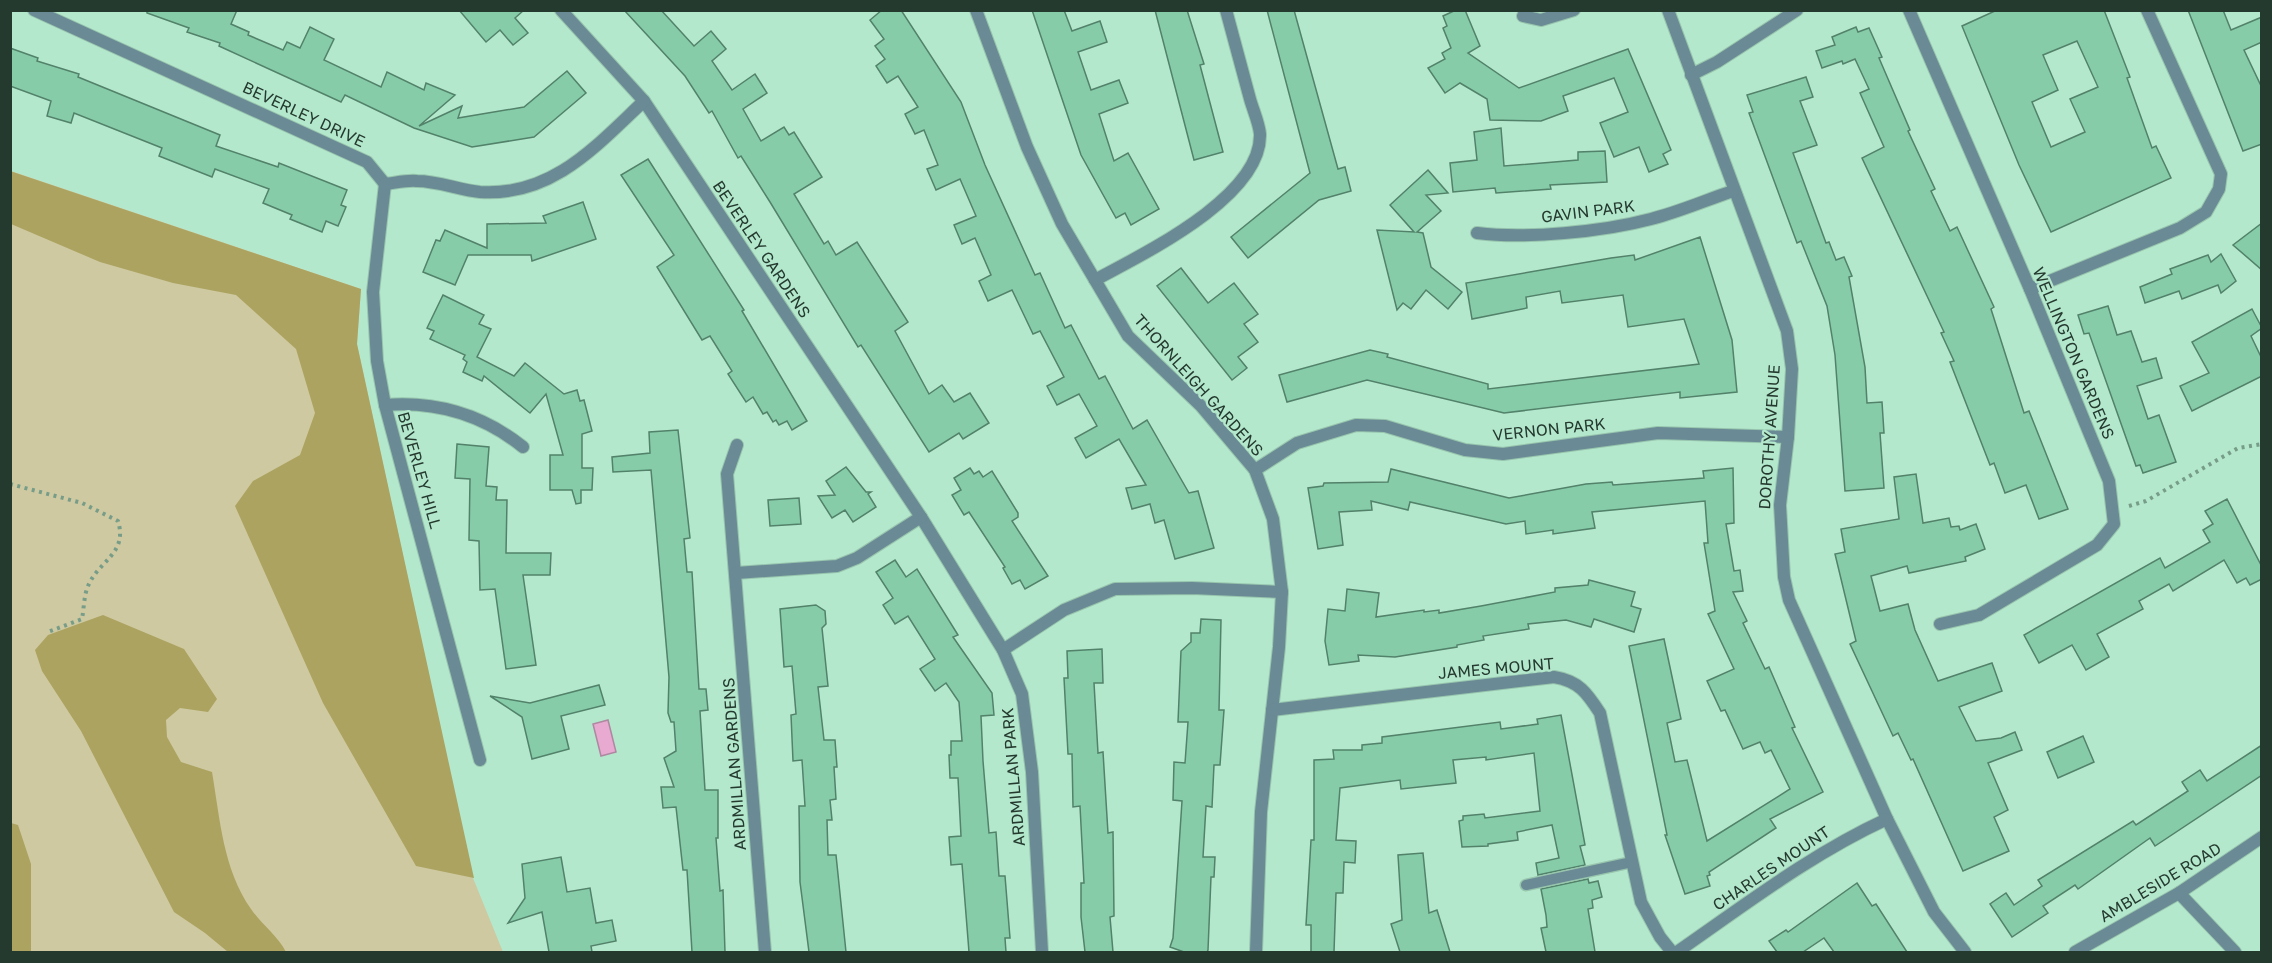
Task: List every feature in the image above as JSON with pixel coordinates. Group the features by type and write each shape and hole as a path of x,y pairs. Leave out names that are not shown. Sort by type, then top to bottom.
{"street":[{"name":"BEVERLEY DRIVE","path":"34,10 238,101 367,162 385,184"},
{"name":"BEVERLEY GARDENS","path":"561,10 644,101 921,517"},
{"name":"THORNLEIGH GARDENS","path":"976,10 1027,147 1062,224 1128,336 1201,406 1255,470 1273,519 1282,592 1280,647 1261,812 1256,952"},
{"path":"1095,280 1156,247 1204,214 1233,189 1253,166 1260,134 1226,10"},
{"path":"1523,16 1541,20 1574,10"},
{"name":"DOROTHY AVENUE","path":"1668,10 1786,331 1792,369 1788,437 1780,505 1784,577 1789,600 1887,819 1934,912 1965,952"},
{"path":"1691,75 1717,62 1797,10"},
{"name":"WELLINGTON GARDENS","path":"1909,10 2030,289 2109,481 2114,511"},
{"path":"2030,289 2180,228 2206,212 2219,189 2221,174 2147,10"},
{"path":"385,184 417,180 481,192 510,191 543,183 570,168 644,101"},
{"name":"BEVERLEY HILL","path":"385,184 373,292 377,361 385,405 480,760"},
{"name":"GAVIN PARK","path":"1477,232 1504,236 1613,227 1652,219 1733,191"},
{"path":"385,405 430,405 471,416 501,429 524,447"},
{"name":"VERNON PARK","path":"1255,470 1297,443 1356,425 1385,426 1465,450 1503,454 1658,433 1788,437"},
{"name":"ARDMILLAN GARDENS","path":"737,445 727,474 765,952"},
{"path":"1940,624 1979,615 2097,545 2114,525 2114,511"},
{"path":"736,573 837,566 857,558 921,517"},
{"name":"ARDMILLAN PARK","path":"921,517 969,600 1003,650 1022,694 1032,771 1042,952"},
{"path":"1003,650 1064,610 1115,589 1192,588 1282,592"},
{"name":"JAMES MOUNT","path":"1272,710 1554,677 1571,680 1586,691 1600,713 1641,902 1660,937 1672,952"},
{"name":"CHARLES MOUNT","path":"1677,952 1799,867 1842,840 1887,819"},
{"name":"AMBLESIDE ROAD","path":"2075,952 2179,893 2262,837"},
{"path":"2179,893 2235,952"}],"lane":[{"path":"1526,885 1632,862"}],"path":[{"path":"2114,511 2146,501 2238,447 2262,444"},
{"path":"10,484 82,503 118,521 121,531 117,552 102,565 88,586 82,619 48,632"}],"shaded area":[{"path":"10,171 361,289 357,344 474,878 416,866 323,703 235,506 253,481 300,455 315,413 296,349 236,295 173,283 100,262 11,224"},
{"path":"11,171 361,289 357,344 473,878 503,952 11,952"},
{"path":"103,615 184,649 217,699 208,712 180,708 166,720 167,737 181,762 212,772 220,825 234,877 251,909 286,952 228,952 174,912 81,731 42,671 35,650 48,635"},
{"path":"608,720 616,752 601,756 593,724"},
{"path":"11,823 18,825 31,864 31,952 11,952"}],"building":[{"path":"147,10 237,10 231,24 249,32 248,35 283,50 287,42 300,48 310,27 334,39 324,60 381,87 387,72 424,90 426,83 455,95 419,126 462,106 458,118 524,107 567,71 586,93 534,137 472,147 414,128 345,95 341,102 219,46 220,43 187,32 189,28 147,13"},
{"path":"459,10 524,10 515,18 528,33 513,45 500,30 486,42"},
{"path":"624,10 661,10 694,46 711,31 726,49 712,61 732,90 755,74 767,93 743,109 761,141 784,127 789,135 794,132 822,177 794,194 824,244 828,241 836,255 857,242 908,322 895,331 929,394 942,385 954,402 970,393 989,423 963,439 959,433 929,452 861,345 858,347 741,156 738,158 712,111 709,113 685,76"},
{"path":"882,10 901,10 961,102 985,165 1035,275 1040,273 1065,328 1071,325 1099,379 1105,376 1133,429 1147,420 1189,493 1198,491 1214,548 1175,559 1164,520 1155,523 1150,504 1132,509 1126,488 1146,485 1119,439 1086,458 1075,438 1097,426 1079,394 1057,405 1047,386 1064,377 1040,331 1033,334 1012,290 988,301 979,281 991,275 975,238 962,244 954,225 976,216 960,179 936,190 927,169 938,165 924,130 915,134 905,114 918,107 898,76 887,83 876,66 885,59 875,46 884,39 870,20"},
{"path":"1032,10 1064,10 1072,31 1100,21 1107,42 1078,52 1091,90 1119,80 1128,103 1099,114 1114,161 1128,153 1159,209 1131,225 1125,213 1116,218 1081,155"},
{"path":"1155,10 1187,10 1204,64 1200,65 1223,152 1194,160"},
{"path":"1267,10 1294,10 1338,169 1345,167 1351,191 1319,200 1248,258 1231,237 1310,173"},
{"path":"1456,10 1465,10 1480,46 1468,53 1519,88 1628,49 1671,150 1663,154 1668,164 1649,172 1639,147 1614,157 1600,123 1628,112 1614,78 1563,96 1568,111 1541,121 1490,120 1487,99 1460,83 1445,93 1428,68 1445,59 1442,53 1451,48 1443,28 1447,26 1443,16"},
{"path":"1997,10 2104,10 2130,77 2127,78 2152,148 2156,146 2171,178 2051,232 2019,165 1962,26","holes":["2077,41 2098,87 2070,99 2085,132 2051,147 2032,102 2058,90 2043,55"]},
{"path":"2188,10 2223,10 2231,30 2262,17 2262,42 2244,50 2262,88 2262,144 2243,151"},
{"path":"1856,27 1858,32 1869,28 1882,57 1879,58 1910,130 1908,131 1935,189 1931,191 1950,231 1957,227 1994,307 1991,309 2024,413 2029,411 2068,509 2039,519 2026,485 2005,493 1994,463 1990,465 1950,362 1954,361 1941,333 1944,332 1862,158 1884,147 1860,93 1869,89 1855,59 1822,68 1816,51 1835,45 1832,37"},
{"path":"10,48 38,58 37,61 79,74 78,77 220,135 216,146 278,167 279,163 347,190 341,205 346,207 338,226 326,221 322,232 290,219 292,215 263,203 269,189 215,169 212,177 159,156 162,148 74,113 71,123 47,116 51,101 10,86"},
{"path":"1806,77 1813,97 1800,101 1817,145 1793,153 1826,243 1829,242 1836,260 1844,257 1852,276 1849,277 1865,367 1867,403 1882,402 1884,433 1880,433 1884,488 1845,491 1835,355 1827,306 1801,241 1797,243 1749,113 1753,112 1747,95"},
{"path":"1501,128 1504,166 1578,160 1578,152 1605,151 1607,182 1550,185 1551,189 1496,193 1495,188 1453,192 1450,163 1477,160 1474,132"},
{"path":"648,159 744,310 742,311 807,421 792,430 787,421 779,425 776,420 773,422 767,412 763,414 753,397 746,402 728,374 732,371 710,336 702,340 657,267 674,255 621,175"},
{"path":"1428,170 1448,193 1426,195 1441,211 1417,232 1423,233 1431,267 1462,292 1448,309 1426,290 1411,309 1403,303 1397,310 1377,230 1414,232 1390,205"},
{"path":"583,202 596,239 532,261 531,255 468,255 455,285 423,272 436,240 440,241 445,230 487,248 487,224 546,223 543,216"},
{"path":"2262,223 2262,270 2233,245"},
{"path":"1700,237 1732,340 1737,392 1680,398 1680,392 1504,413 1367,380 1287,402 1279,375 1370,350 1388,354 1387,357 1488,384 1488,389 1699,364 1684,319 1628,327 1623,295 1562,303 1560,291 1526,297 1527,308 1472,319 1466,283 1611,258 1634,255 1635,260"},
{"path":"2221,254 2236,281 2221,293 2218,285 2182,299 2179,291 2145,303 2140,287 2172,274 2170,269 2208,255 2211,262"},
{"path":"1181,268 1208,303 1234,283 1258,314 1244,324 1258,342 1238,357 1247,368 1232,380 1157,286"},
{"path":"443,295 484,315 479,324 491,329 477,357 514,376 525,363 564,394 577,390 580,401 584,400 592,431 582,434 582,468 593,468 592,490 581,490 581,503 576,504 572,490 550,490 550,455 563,455 546,394 530,413 484,376 482,381 463,372 467,362 463,359 465,355 430,339 434,331 427,328"},
{"path":"2108,306 2117,335 2131,331 2142,362 2156,358 2162,378 2137,386 2148,419 2159,415 2176,462 2143,473 2140,465 2136,466 2089,333 2084,334 2078,315"},
{"path":"2252,309 2262,328 2251,336 2262,359 2262,376 2192,411 2180,386 2209,373 2192,342"},
{"path":"678,430 690,538 684,539 687,572 692,572 699,689 706,689 708,710 700,711 705,790 718,790 718,838 716,838 720,891 723,890 725,952 692,952 687,870 683,870 676,807 663,808 661,787 674,787 664,758 676,751 674,722 671,722 668,713 669,677 651,470 613,472 612,457 650,453 649,432"},
{"path":"457,444 489,447 486,486 497,487 496,500 507,500 506,553 551,553 550,575 523,575 536,665 506,669 495,589 480,590 479,541 469,540 470,479 455,478"},
{"path":"846,467 866,492 871,492 868,494 876,507 853,522 845,510 832,518 818,496 835,495 826,481"},
{"path":"970,468 974,474 979,471 983,477 992,471 1018,513 1018,517 1012,521 1048,576 1025,589 1020,580 1012,584 1003,568 1005,567 969,512 964,515 952,495 961,490 954,478"},
{"path":"1733,468 1734,523 1726,524 1734,571 1740,570 1743,591 1733,592 1747,621 1743,623 1765,669 1769,667 1795,727 1792,728 1823,792 1770,819 1776,828 1709,872 1710,875 1707,876 1710,886 1685,894 1665,835 1667,835 1629,646 1664,639 1681,719 1667,723 1675,762 1687,760 1707,841 1790,789 1771,750 1765,753 1760,742 1743,749 1725,710 1721,711 1707,681 1734,669 1708,614 1715,611 1704,543 1708,543 1705,501 1592,512 1595,528 1553,534 1553,530 1526,534 1525,521 1506,524 1410,502 1408,510 1371,501 1372,510 1339,512 1343,545 1318,549 1308,488 1323,486 1324,483 1388,482 1391,469 1509,498 1586,484 1612,482 1613,485 1704,478 1703,471"},
{"path":"1916,474 1923,523 1949,518 1951,527 1959,526 1960,530 1976,524 1985,549 1965,557 1966,561 1909,573 1907,566 1871,576 1880,611 1908,604 1915,630 1938,681 1992,663 2002,691 1959,707 1976,741 2001,738 2015,732 2022,750 1988,763 2008,810 1994,817 2009,851 1963,871 1913,759 1911,760 1898,733 1893,736 1850,644 1856,641 1835,554 1845,552 1841,529 1899,519 1894,477"},
{"path":"799,498 801,524 770,526 768,500"},
{"path":"2227,499 2262,567 2262,579 2250,585 2246,578 2237,583 2224,560 2173,591 2169,584 2139,601 2143,609 2097,634 2109,657 2086,670 2072,645 2039,663 2024,635 2160,558 2165,568 2210,542 2203,530 2213,524 2205,511"},
{"path":"895,560 906,577 917,569 958,635 953,637 992,693 994,715 981,716 983,761 989,833 996,832 999,876 1005,876 1010,938 1005,938 1006,952 969,952 962,864 951,865 949,837 961,836 958,778 950,778 949,755 951,755 951,741 962,741 959,702 946,683 935,691 920,669 935,659 908,616 895,624 883,605 893,598 876,572"},
{"path":"1589,580 1635,592 1631,606 1641,609 1634,632 1594,619 1591,627 1566,620 1528,624 1529,629 1483,636 1484,640 1457,645 1457,647 1395,657 1358,655 1359,661 1329,665 1325,641 1328,609 1345,611 1347,589 1379,593 1376,617 1424,610 1424,612 1439,610 1439,613 1481,606 1555,592 1555,588 1588,585"},
{"path":"816,605 825,611 826,624 822,628 828,686 818,687 824,740 835,740 837,767 834,767 836,799 830,800 832,820 827,820 828,855 836,855 846,952 809,952 800,882 799,806 805,806 802,760 793,761 791,715 796,714 792,666 784,667 780,609"},
{"path":"1201,619 1221,620 1219,710 1224,710 1220,765 1214,765 1212,807 1206,806 1203,857 1215,857 1214,877 1211,877 1208,950 1207,952 1184,952 1170,947 1173,938 1182,801 1173,800 1174,762 1185,763 1188,722 1178,722 1181,651 1191,642 1191,633 1200,633"},
{"path":"1102,649 1103,683 1094,683 1098,753 1103,752 1108,833 1113,832 1114,916 1110,917 1113,952 1085,952 1081,917 1081,883 1084,883 1080,806 1073,807 1072,754 1068,754 1064,678 1068,678 1067,651"},
{"path":"599,685 605,705 561,716 569,749 532,759 522,717 490,696 530,703"},
{"path":"1561,715 1585,845 1580,846 1585,865 1538,875 1536,863 1559,858 1552,825 1517,832 1518,840 1488,844 1488,846 1462,847 1459,821 1463,820 1463,816 1484,814 1485,818 1540,811 1534,753 1486,760 1486,757 1453,760 1456,783 1401,789 1400,780 1340,788 1336,840 1356,841 1355,863 1344,862 1343,893 1336,893 1334,952 1311,952 1311,925 1306,925 1311,840 1314,840 1314,760 1334,759 1333,750 1362,750 1362,745 1382,743 1382,737 1500,722 1501,729 1538,724 1537,719"},
{"path":"2083,736 2094,762 2058,778 2047,752"},
{"path":"2262,745 2262,775 2155,846 2150,838 2078,889 2075,885 2043,906 2048,913 2012,937 1990,904 2006,893 2014,905 2042,886 2038,880 2133,821 2136,825 2188,791 2182,782 2200,770 2207,781"},
{"path":"1423,853 1429,913 1437,910 1450,952 1400,952 1391,924 1402,920 1398,855"},
{"path":"561,857 567,892 590,888 596,923 612,920 616,941 591,946 592,952 549,952 542,912 508,923 525,898 522,864"},
{"path":"1588,879 1589,883 1598,881 1602,897 1592,900 1593,908 1588,909 1595,952 1546,952 1541,928 1547,927 1541,889"},
{"path":"1857,883 1872,906 1876,904 1907,952 1834,952 1824,938 1803,952 1777,952 1769,941 1786,930 1788,932"}]}
